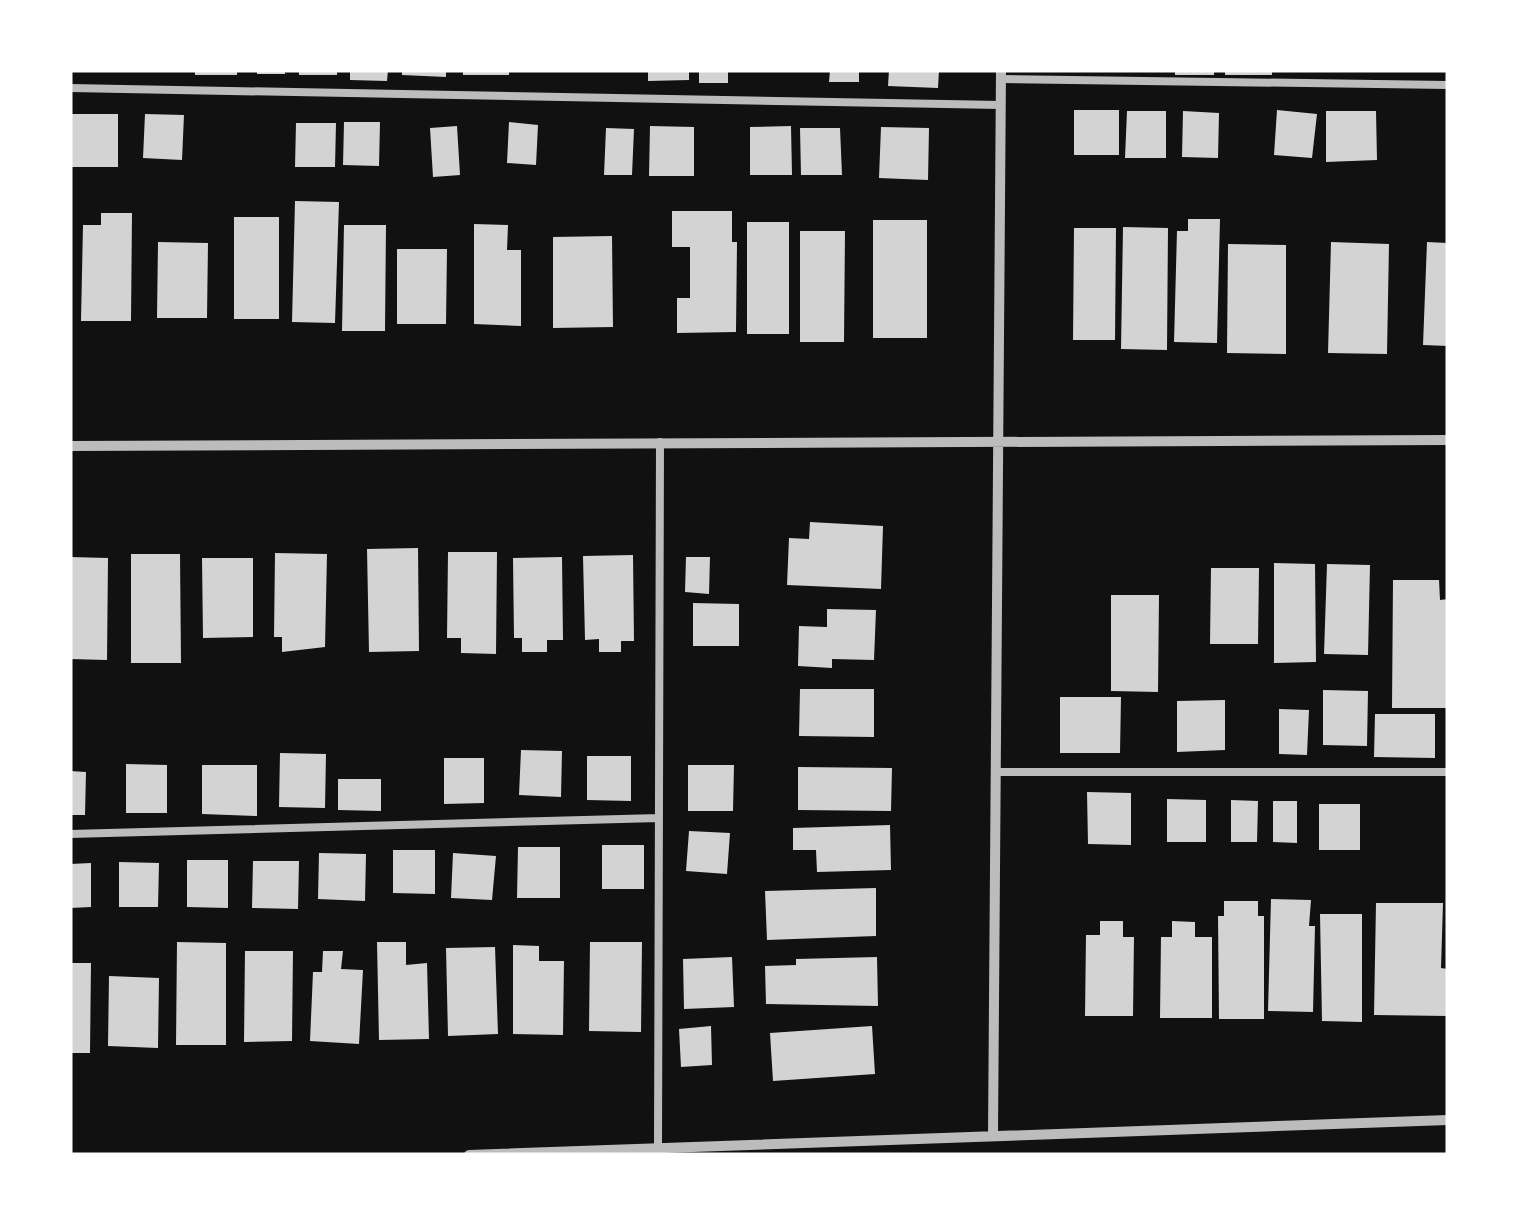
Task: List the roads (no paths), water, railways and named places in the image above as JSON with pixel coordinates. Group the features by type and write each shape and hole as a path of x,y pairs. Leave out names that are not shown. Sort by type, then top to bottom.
{"street":[{"path":"992,1135 1001,74"},
{"path":"70,446 1448,440"},
{"path":"469,1155 1448,1120"}],"lane":[{"path":"1001,74 1448,85"},
{"path":"70,88 1001,106"},
{"path":"658,1148 660,442"},
{"path":"996,772 1448,772"},
{"path":"70,834 659,818"}]}
